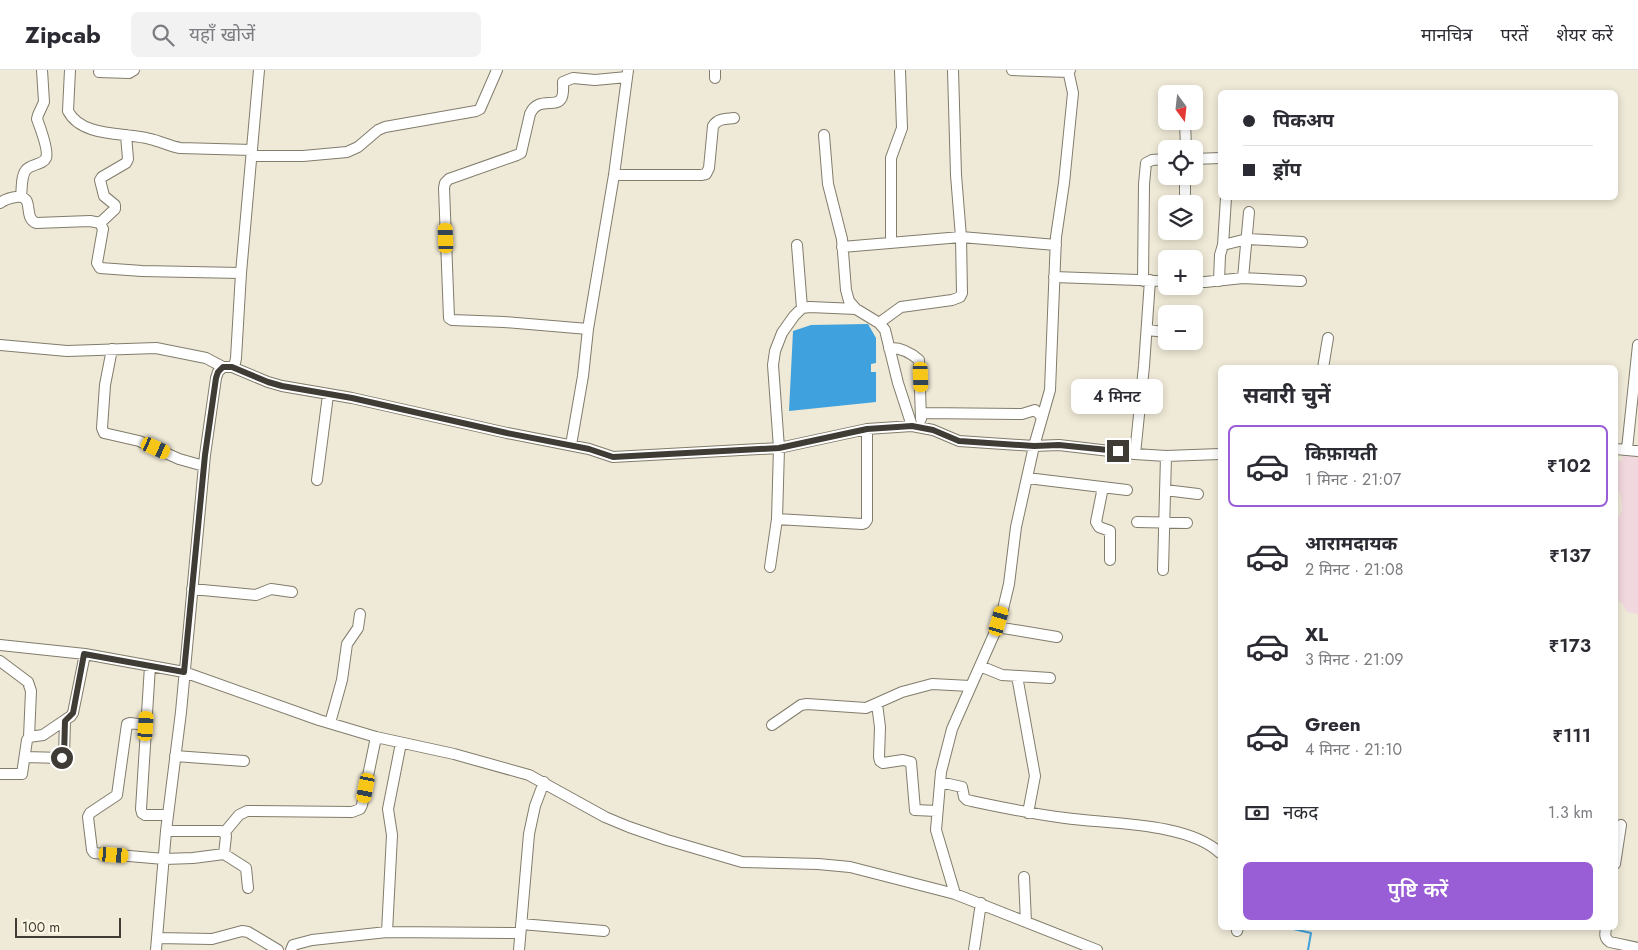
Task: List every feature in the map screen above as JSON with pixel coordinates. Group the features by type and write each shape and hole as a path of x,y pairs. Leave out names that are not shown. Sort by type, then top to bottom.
{"street":[{"path":"21,197 25,170 44,161 46,158 38,119 44,102 42,70"},
{"path":"70,70 68,107 70,114 84,127 108,133 150,138 180,148 303,156 347,152 358,147 378,130 385,127 476,111 480,109 497,70"},
{"path":"99,72 129,73 134,70"},
{"path":"156,950 166,831 204,466 216,378 218,372 235,363 236,358 241,273 259,70"},
{"path":"891,243 891,158 902,128 900,70"},
{"path":"879,323 902,307 952,300 960,297 962,293 961,238 956,175 954,70"},
{"path":"955,894 936,830 940,782 952,729 997,627 1009,584 1016,527 1051,379 1056,245 1070,136 1073,93 1069,70 1012,70"},
{"path":"571,446 628,74 599,80 573,78 563,82 562,97 559,101 537,104 532,108 521,153 449,179 445,183 444,188 449,318 452,320 588,329"},
{"path":"614,175 706,174 713,126 720,120 734,118"},
{"path":"100,223 115,209 115,205 104,196 100,180 126,163 128,159 126,135"},
{"path":"824,135 828,184 837,219 849,301 856,309 879,323 885,330 898,383 917,426"},
{"path":"1203,159 1218,158"},
{"path":"1135,454 1147,330 1144,184 1146,163 1158,160"},
{"path":"1185,185 1185,194"},
{"path":"0,203 9,198 21,197 27,201 30,218 36,223 90,221 100,223"},
{"path":"1219,281 1220,255 1224,245 1226,200"},
{"path":"1243,278 1249,212"},
{"path":"100,223 102,229 97,263 100,268 142,271 241,273"},
{"path":"842,247 961,238 1056,245"},
{"path":"1224,245 1247,240 1302,242"},
{"path":"797,245 802,308"},
{"path":"1054,277 1158,281"},
{"path":"1203,282 1243,278 1301,281"},
{"path":"770,567 777,518 779,448 773,358 782,333 802,308 856,309"},
{"path":"1147,330 1158,331"},
{"path":"1324,365 1328,338"},
{"path":"0,345 66,351 156,348 206,358 268,382 328,395 352,398 589,449 613,457 779,448 867,429 917,426 946,434 959,441 1034,446 1059,445 1166,456 1218,454"},
{"path":"1627,450 1638,345"},
{"path":"889,348 898,347 919,360 922,413 917,426"},
{"path":"112,349 105,385 102,428 104,433 138,441 178,459 204,466"},
{"path":"317,480 328,395"},
{"path":"922,413 1022,414 1035,410 1042,417"},
{"path":"777,518 865,523 867,520 867,429"},
{"path":"1618,449 1638,451"},
{"path":"1163,570 1166,456"},
{"path":"1027,478 1127,490"},
{"path":"1103,487 1096,522 1099,527 1110,531 1110,560"},
{"path":"1166,490 1198,494"},
{"path":"1137,522 1187,523"},
{"path":"192,589 256,595 272,589 292,592"},
{"path":"330,723 342,680 347,644 358,628 360,614"},
{"path":"997,627 1057,637"},
{"path":"0,645 84,654 184,672 376,737 464,756 529,775 605,817 667,840 742,862 818,864 850,867 955,894 1097,950"},
{"path":"29,737 43,735 65,721 73,713 84,654"},
{"path":"0,661 28,682 31,691 29,737 22,774 0,774"},
{"path":"150,666 141,810 145,814 168,815"},
{"path":"980,666 1002,675 1050,678"},
{"path":"1018,676 1035,776 1028,813"},
{"path":"772,725 801,705 866,708 902,692 932,684 970,686"},
{"path":"877,704 880,728 880,761 883,763 903,760 910,762 915,810 938,810"},
{"path":"25,757 62,758 64,756 65,721"},
{"path":"146,726 127,724 118,791 114,798 88,817 94,853 164,859 224,854 246,868 248,888"},
{"path":"224,833 242,812 247,811 352,812 360,809 376,737"},
{"path":"387,932 392,835 388,808 401,742"},
{"path":"175,756 244,761"},
{"path":"519,950 529,834 544,782"},
{"path":"940,782 962,787 964,797 967,800 1028,813 1166,830 1206,842 1218,851"},
{"path":"1618,839 1620,825"},
{"path":"166,831 221,831 224,833"},
{"path":"224,833 226,836 224,854"},
{"path":"1024,877 1026,922"},
{"path":"974,950 981,903"},
{"path":"289,950 297,943 312,940 387,932 521,929 604,931"},
{"path":"1606,930 1606,940 1638,948"},
{"path":"157,938 212,940 242,931 248,932 278,950"}],"shaded area":[{"path":"1626,454 1638,455 1638,614 1627,612 1622,603 1618,601 1618,517 1622,507 1618,490 1618,461 1623,460 1622,456"}],"water":[{"path":"868,324 876,338 876,363 871,364 871,372 876,372 876,402 789,411 793,331 811,325"}],"waterway":[{"path":"1298,930 1311,933 1308,950"}],"route":[{"path":"62,758 64,756 65,721 73,713 84,654 184,672 205,455 216,378 218,372 223,367 232,367 282,386 352,398 507,433 589,449 613,457 779,448 867,429 912,426 946,434 959,441 1034,446 1059,445 1118,451"}]}
